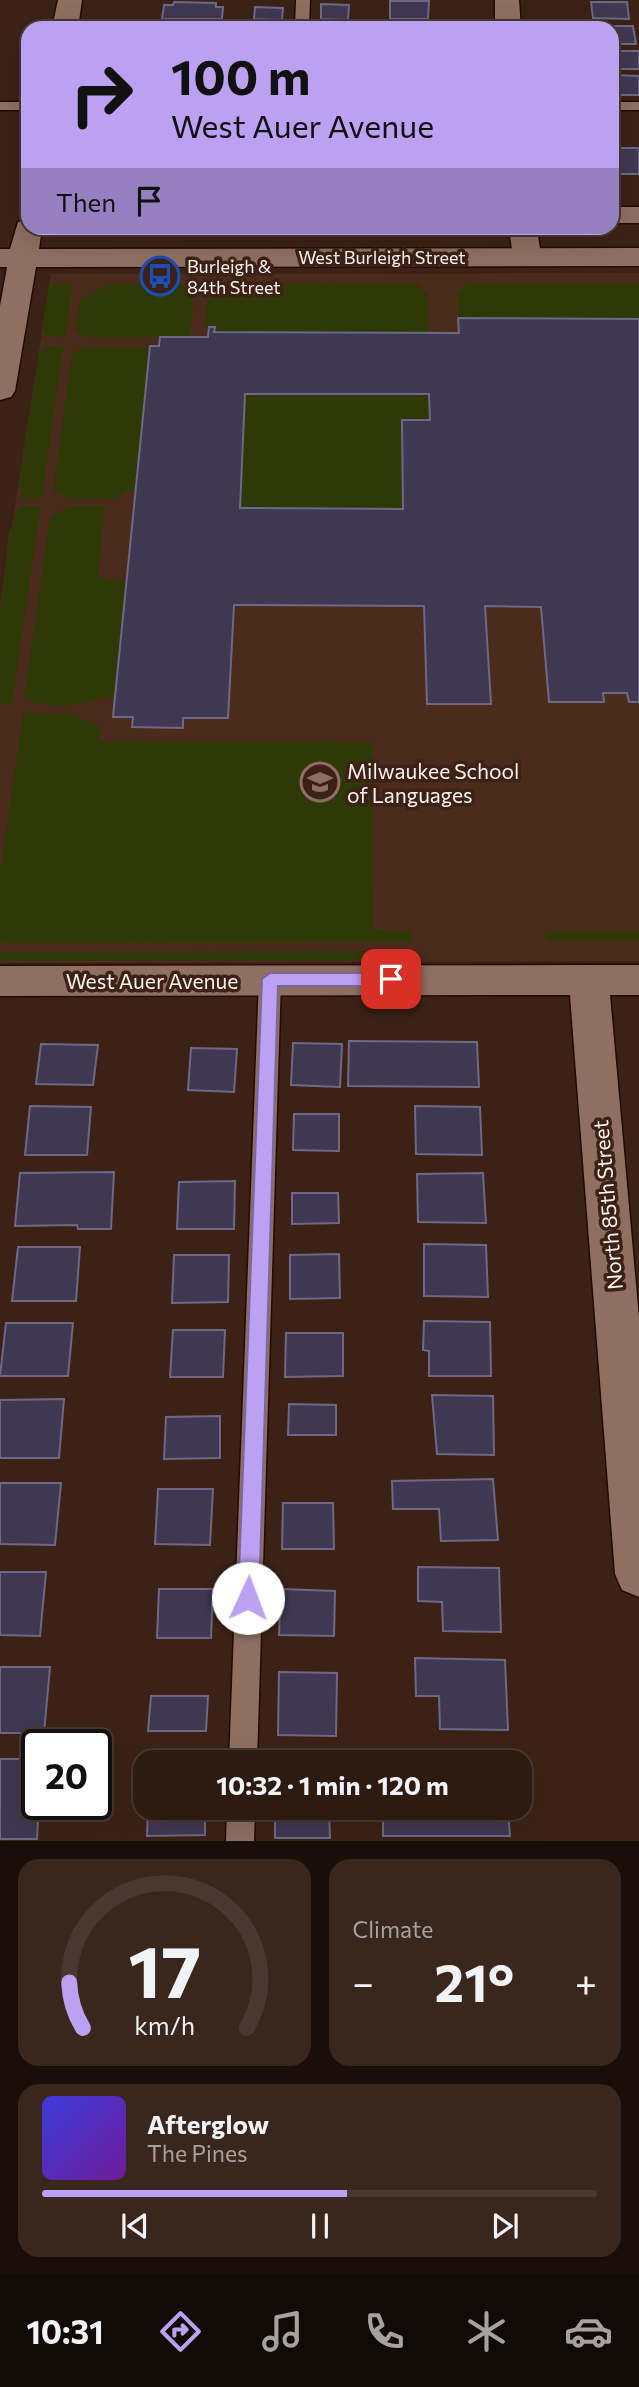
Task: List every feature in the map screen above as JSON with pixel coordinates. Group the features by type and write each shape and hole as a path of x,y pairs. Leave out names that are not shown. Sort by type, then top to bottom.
{"street":[{"path":"66,21 70,0"},
{"path":"506,0 508,21"},
{"path":"619,215 639,215"},
{"path":"0,219 21,219"},
{"path":"0,391 11,258 24,235"},
{"path":"253,235 254,257"},
{"path":"524,235 527,257"},
{"name":"West Burleigh Street","path":"11,258 639,257"},
{"name":"North 85th Street","path":"589,980 632,1415 639,1574"},
{"name":"West Auer Avenue","path":"0,981 639,980"}],"lane":[{"path":"302,21 303,0"},
{"path":"0,106 21,106"},
{"path":"619,106 639,106"},
{"path":"243,1750 270,979"},
{"path":"240,1841 241,1820"}],"shaded area":[{"name":"Milwaukee School of Languages","path":"639,273 639,961 0,963 0,603 51,274"}],"green space":[{"path":"416,283 428,295 428,333 214,332 214,328 205,326 208,292 223,284"},
{"path":"467,283 639,283 639,319 458,318 457,293"},
{"path":"73,284 65,337 45,336 46,330 42,329 48,290 51,285"},
{"path":"109,284 180,284 194,292 190,337 84,337 75,330 80,299"},
{"path":"44,346 63,346 42,498 21,499 22,488 18,488 39,353 43,352"},
{"path":"82,347 150,347 135,491 124,491 117,499 69,499 53,491 72,353"},
{"path":"245,394 429,394 430,420 402,420 403,509 240,508"},
{"path":"19,506 41,506 12,704 0,704 0,612 9,533"},
{"path":"69,506 105,506 98,575 103,579 127,580 115,695 69,705 46,705 24,698 50,517"},
{"path":"23,713 70,713 101,728 99,741 372,742 373,930 411,931 412,942 0,941 0,872"},
{"path":"544,931 639,931 639,941 548,941"},
{"path":"396,951 396,960 0,961 0,952"}],"building":[{"path":"390,1 429,1 428,19 390,19"},
{"path":"174,2 216,3 216,7 223,7 222,19 162,19 164,5 173,5"},
{"path":"591,2 627,2 629,19 593,18"},
{"path":"321,4 349,5 348,20 321,19"},
{"path":"255,7 283,8 282,20 254,19"},
{"path":"619,26 633,26 636,44 619,44"},
{"path":"619,51 639,51 639,69 619,69"},
{"path":"619,75 639,76 639,95 619,95"},
{"path":"619,148 639,148 639,174 619,174"},
{"path":"458,318 639,319 639,702 629,702 627,693 603,693 604,702 549,702 541,607 485,606 491,704 427,704 424,606 234,605 228,718 183,718 183,728 132,727 133,717 113,717 150,346 159,346 160,337 208,337 209,327 215,327 214,332 459,333","holes":["245,394 429,394 430,420 402,420 403,509 240,508"]},
{"path":"349,1041 477,1042 479,1087 348,1086"},
{"path":"293,1043 342,1044 340,1087 291,1085"},
{"path":"41,1044 98,1045 93,1085 36,1084"},
{"path":"191,1048 237,1049 234,1092 188,1090"},
{"path":"30,1106 91,1107 87,1155 25,1155"},
{"path":"415,1106 480,1107 482,1155 416,1154"},
{"path":"294,1114 339,1114 339,1151 293,1150"},
{"path":"114,1172 111,1229 78,1229 77,1225 15,1226 20,1173"},
{"path":"483,1173 486,1223 418,1222 417,1174"},
{"path":"235,1181 234,1229 177,1229 179,1182"},
{"path":"292,1193 338,1193 339,1223 292,1224"},
{"path":"424,1244 486,1245 488,1297 424,1296"},
{"path":"18,1247 80,1247 76,1301 12,1301"},
{"path":"339,1254 340,1298 290,1299 290,1255"},
{"path":"174,1255 229,1255 228,1302 172,1303"},
{"path":"424,1321 490,1322 491,1376 429,1376 429,1351 423,1350"},
{"path":"6,1323 73,1323 68,1376 0,1376"},
{"path":"173,1330 225,1330 223,1377 170,1377"},
{"path":"286,1333 343,1333 343,1376 285,1377"},
{"path":"432,1395 493,1396 494,1455 437,1454"},
{"path":"64,1399 59,1458 0,1458 0,1400"},
{"path":"289,1404 336,1405 336,1435 288,1435"},
{"path":"220,1416 220,1458 164,1459 166,1417"},
{"path":"493,1479 498,1540 441,1541 439,1509 393,1509 392,1481"},
{"path":"0,1483 61,1483 55,1545 0,1544"},
{"path":"158,1489 213,1489 210,1545 155,1544"},
{"path":"283,1503 333,1503 334,1549 282,1549"},
{"path":"418,1567 499,1568 501,1632 443,1631 442,1602 418,1601"},
{"path":"0,1572 46,1572 40,1636 0,1635"},
{"path":"159,1589 213,1589 211,1638 157,1638"},
{"path":"281,1589 335,1591 334,1636 279,1635"},
{"path":"415,1658 505,1660 508,1730 440,1729 439,1696 416,1696"},
{"path":"0,1667 50,1667 44,1729 0,1733"},
{"path":"279,1672 337,1673 336,1736 278,1735"},
{"path":"151,1696 208,1696 206,1731 148,1731"},
{"path":"0,1759 21,1759 21,1820 38,1820 37,1839 0,1839"},
{"path":"148,1820 205,1820 205,1835 147,1836"},
{"path":"275,1820 329,1820 330,1838 275,1838"},
{"path":"383,1820 509,1820 510,1836 383,1836"}],"place":[{"name":"Burleigh & 84th Street","path":"160,276"},
{"name":"Milwaukee School of Languages","path":"320,782"}],"route":[{"path":"248,1598 270,979 391,979"}]}
